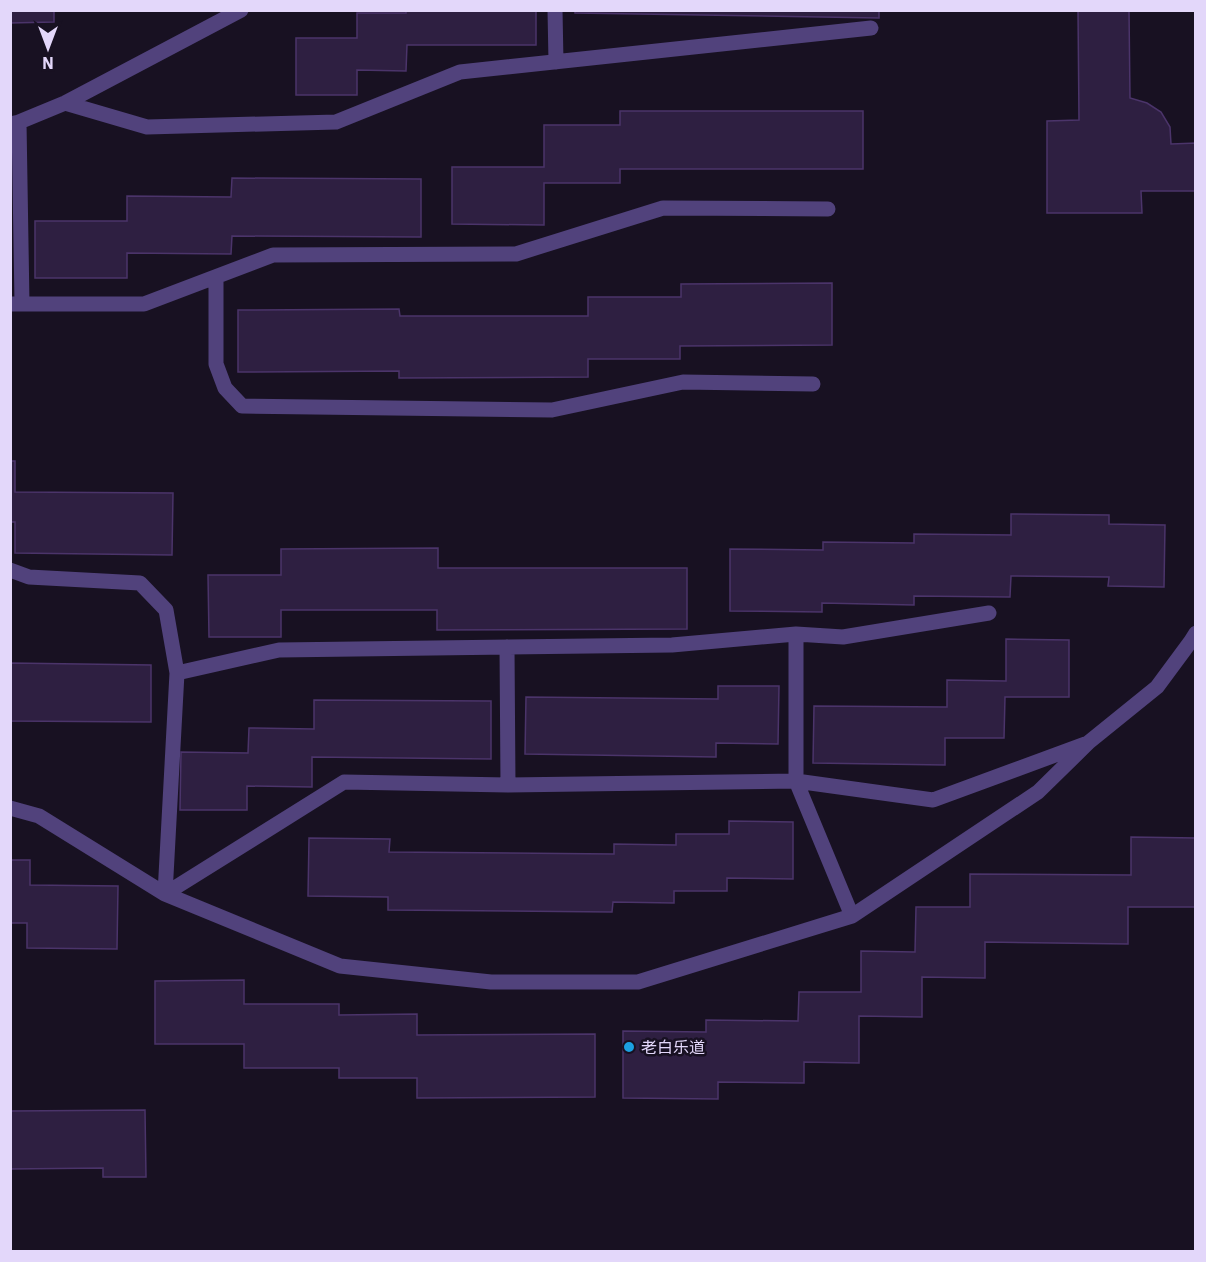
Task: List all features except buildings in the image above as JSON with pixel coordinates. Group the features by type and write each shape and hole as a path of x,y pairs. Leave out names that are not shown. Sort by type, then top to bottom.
{"street":[{"path":"241,10 66,103 15,123 16,304 144,304 273,255 516,254 663,208 828,209"},
{"path":"555,10 556,62"},
{"path":"66,103 147,127 336,122 460,72 872,28"},
{"path":"216,277 216,364 225,388 242,406 552,410 683,382 813,384"},
{"path":"10,570 29,577 140,583 166,609 177,673 165,894"},
{"path":"177,673 279,650 672,645 796,634 843,637 989,613"},
{"path":"10,808 39,816 165,894 340,966 491,982 638,982 852,916 1038,792 1089,742 1157,687 1196,633"},
{"path":"796,634 796,781 852,916"},
{"path":"507,647 508,785"},
{"path":"165,894 344,782 508,785 796,781 933,800 1089,742"}],"place":[{"name":"老白乐道","path":"629,1047"}]}
